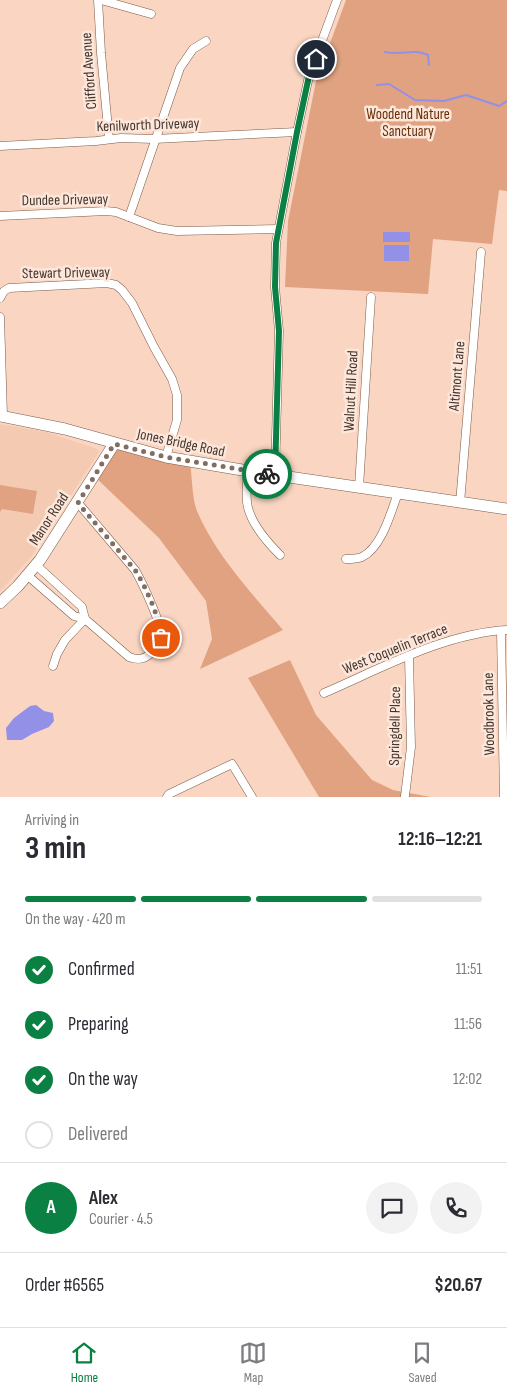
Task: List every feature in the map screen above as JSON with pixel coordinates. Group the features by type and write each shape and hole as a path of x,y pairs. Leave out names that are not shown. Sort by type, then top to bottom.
{"main road":[{"name":"Jones Bridge Road","path":"2,416 65,428 114,444 166,457 507,509"},
{"name":"Manor Road","path":"0,604 36,565 78,503 114,444"}],"street":[{"path":"100,0 151,14"},
{"name":"Clifford Avenue","path":"100,0 102,60 109,140"},
{"path":"275,474 279,331 275,287 278,229 309,76 337,0"},
{"path":"128,217 180,68 193,49 206,41"},
{"name":"Kenilworth Driveway","path":"0,146 121,138 154,139 297,132"},
{"name":"Dundee Driveway","path":"0,216 106,210 158,228 176,231 278,229"},
{"name":"Altimont Lane","path":"460,502 482,252"},
{"name":"Stewart Driveway","path":"2,294 9,288 107,283 116,285 132,303 172,379 177,395 176,420 166,457"},
{"name":"Walnut Hill Road","path":"359,487 371,297"},
{"path":"0,317 2,416"},
{"path":"248,471 247,504 250,512 268,543 280,555"},
{"path":"346,559 360,558 367,554 375,545 385,528 398,493"},
{"path":"28,575 74,616 85,619 129,657 136,660 142,659 157,647 161,638 161,629 141,580 135,570 78,503"},
{"path":"36,565 82,607 85,619"},
{"path":"53,666 65,640 85,619"},
{"name":"West Coquelin Terrace","path":"324,693 446,641 504,630"},
{"name":"Woodbrook Lane","path":"504,630 504,797"},
{"name":"Springdell Place","path":"405,796 411,747 409,656"},
{"path":"167,797 169,794 232,764 252,797"}],"shaded area":[{"path":"383,232 410,232 410,242 383,242"},
{"path":"384,245 409,245 409,261 384,261"},
{"path":"0,424 46,432 98,449 99,452 31,557 0,591"},
{"path":"36,705 44,711 53,713 54,721 49,727 22,740 7,740 6,728 14,718 30,706"}],"green space":[{"name":"Woodend Nature Sanctuary","path":"346,0 507,0 507,191 499,190 492,244 433,239 428,294 285,287 288,221 316,81"},
{"path":"114,444 190,461 195,506 205,527 236,574 283,630 200,669 212,639 206,601 159,538 94,476"},
{"path":"0,485 37,491 33,514 2,509 0,512"},
{"path":"290,660 316,715 372,780 393,790 431,797 319,797 248,678"}],"waterway":[{"path":"385,52 423,53 428,55 429,65"},
{"path":"377,85 389,84 415,100 444,101 466,95 499,106 507,101"}],"way so far":[{"path":"161,638 161,629 135,570 78,503 114,444 166,457 267,474"}],"route":[{"path":"267,474 275,474 279,331 275,287 276,243 309,76 316,59"}]}
